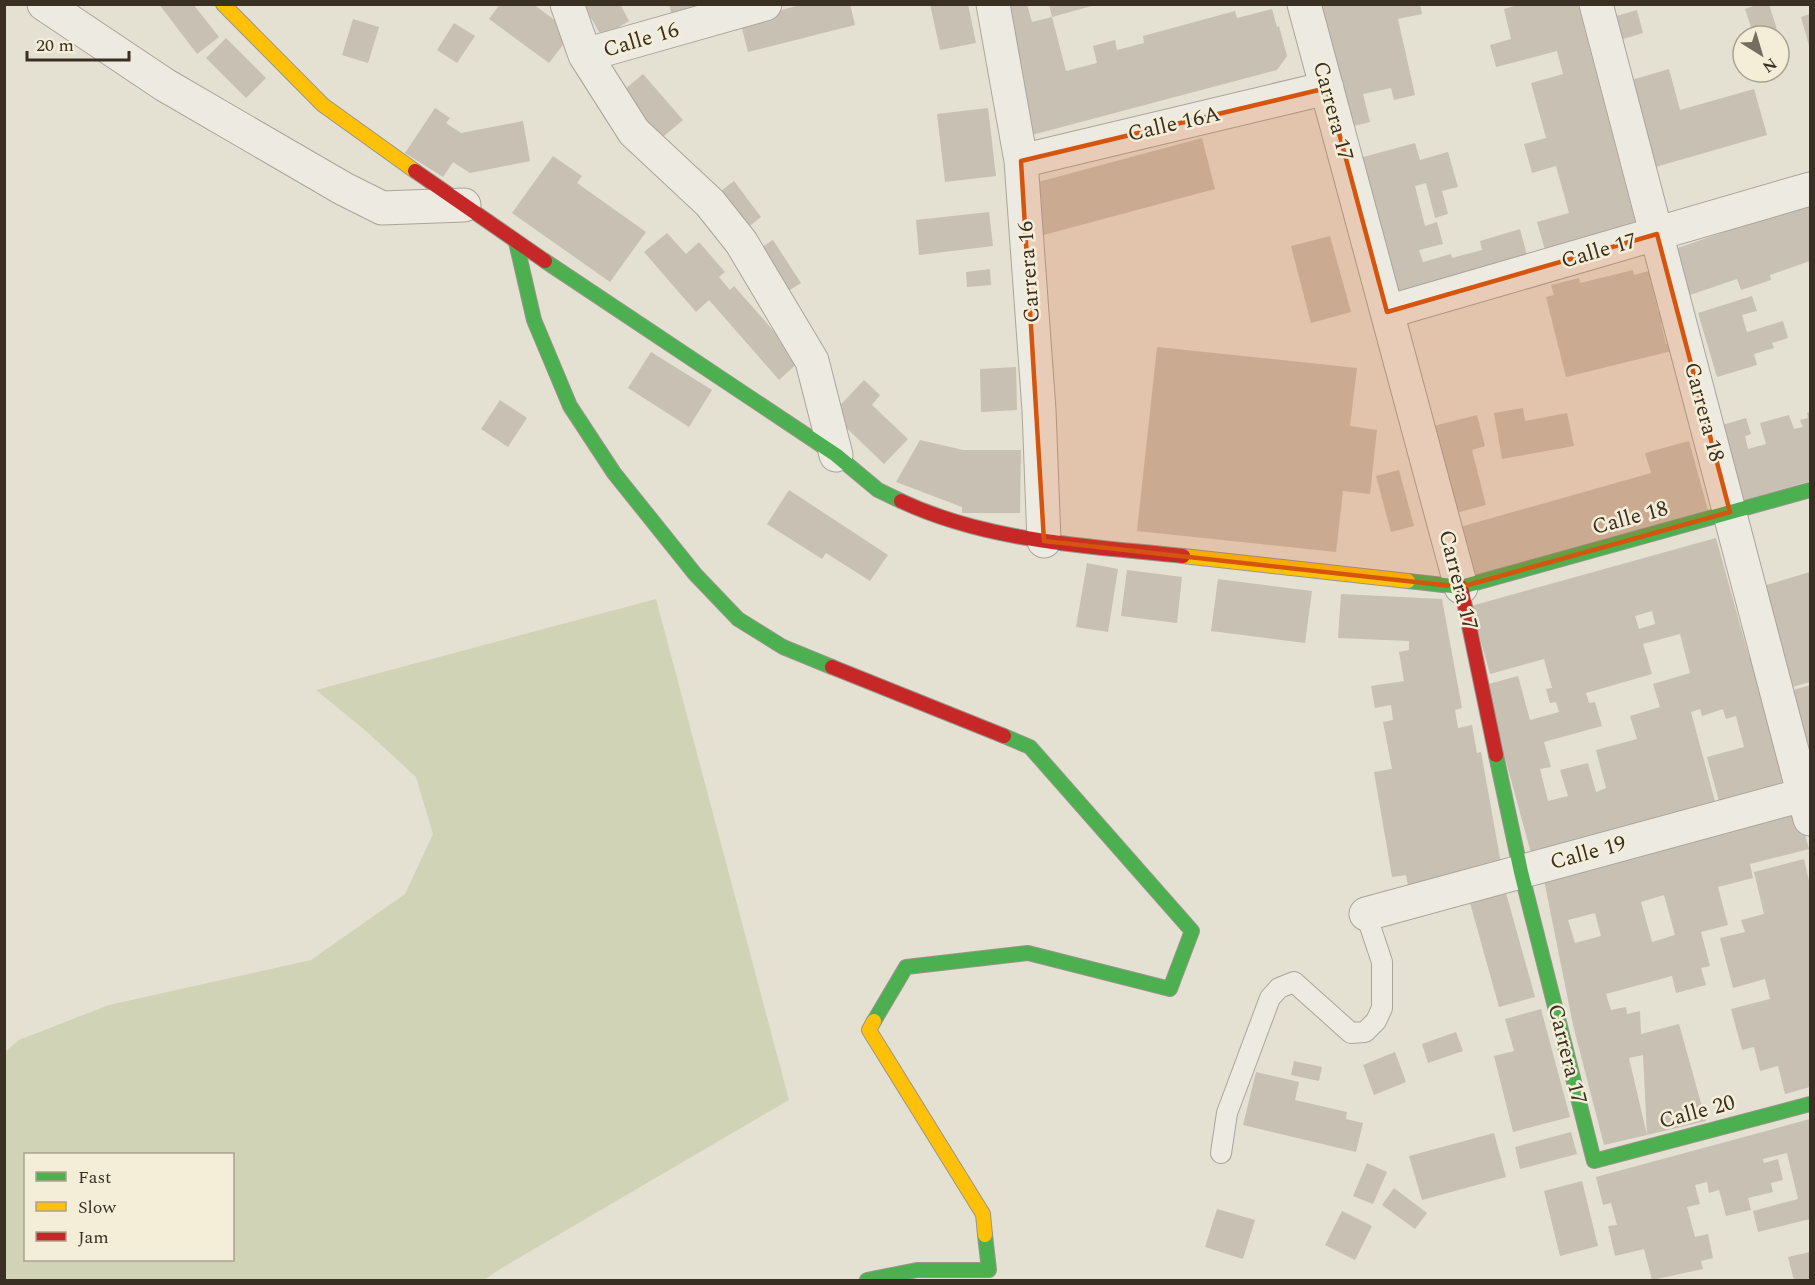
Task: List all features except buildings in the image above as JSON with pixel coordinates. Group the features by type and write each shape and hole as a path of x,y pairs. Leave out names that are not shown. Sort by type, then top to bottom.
{"main road":[{"path":"223,4 323,105 516,242 836,455 878,490 920,510 963,525 1044,541 1461,587"},
{"path":"516,242 534,320 570,406 614,473 695,574 738,619 783,647 1030,747 1192,931 1170,989 1028,953 906,967 869,1030 983,1214 989,1270 917,1270 867,1281"},
{"name":"Calle 18","path":"1461,587 1810,490"},
{"name":"Carrera 17","path":"1461,587 1521,872 1594,1161"},
{"name":"Calle 20","path":"1594,1161 1810,1104"}],"street":[{"path":"44,4 165,85 344,189 382,208 464,205"},
{"path":"567,4 585,55 634,132 710,203 741,242 812,361 836,455"},
{"name":"Calle 16","path":"585,55 765,4"},
{"name":"Carrera 16","path":"993,4 1021,160 1039,410 1044,541"},
{"name":"Carrera 17","path":"1305,4 1461,587"},
{"name":"Carrera 18","path":"1596,4 1809,802"},
{"name":"Calle 16A","path":"1021,160 1327,88"},
{"name":"Calle 17","path":"1388,312 1810,189"},
{"name":"Calle 19","path":"1366,914 1521,872 1809,802"}],"lane":[{"path":"1221,1153 1227,1113 1270,998 1279,988 1294,982 1351,1033 1365,1032 1376,1022 1382,1008 1382,962 1366,914"}],"highlighted area":[{"path":"1327,88 1387,312 1657,234 1730,512 1461,587 1044,541 1021,161"}],"green space":[{"path":"656,599 789,1100 484,1280 5,1280 5,1052 19,1040 109,1005 311,960 405,894 433,834 416,777 366,731 316,690"}],"traffic: fast":[{"path":"516,242 534,320 570,406 614,473 695,574 738,619 783,647 832,667"},
{"path":"545,261 836,455 878,490 901,501"},
{"path":"1408,581 1461,587 1810,490"},
{"path":"874,1021 906,967 1028,953 1170,989 1192,931 1030,747 1004,736"},
{"path":"1496,755 1521,872 1594,1161 1810,1104"},
{"path":"867,1280 917,1270 989,1270 985,1235"}],"traffic: slow":[{"path":"223,4 323,105 415,171"},
{"path":"1183,556 1408,581"},
{"path":"874,1021 869,1030 983,1214 985,1235"}],"traffic: jam":[{"path":"415,171 545,261"},
{"path":"901,501 934,515 1004,534 1075,545 1183,556"},
{"path":"1461,587 1496,755"},
{"path":"832,667 1004,736"}]}
